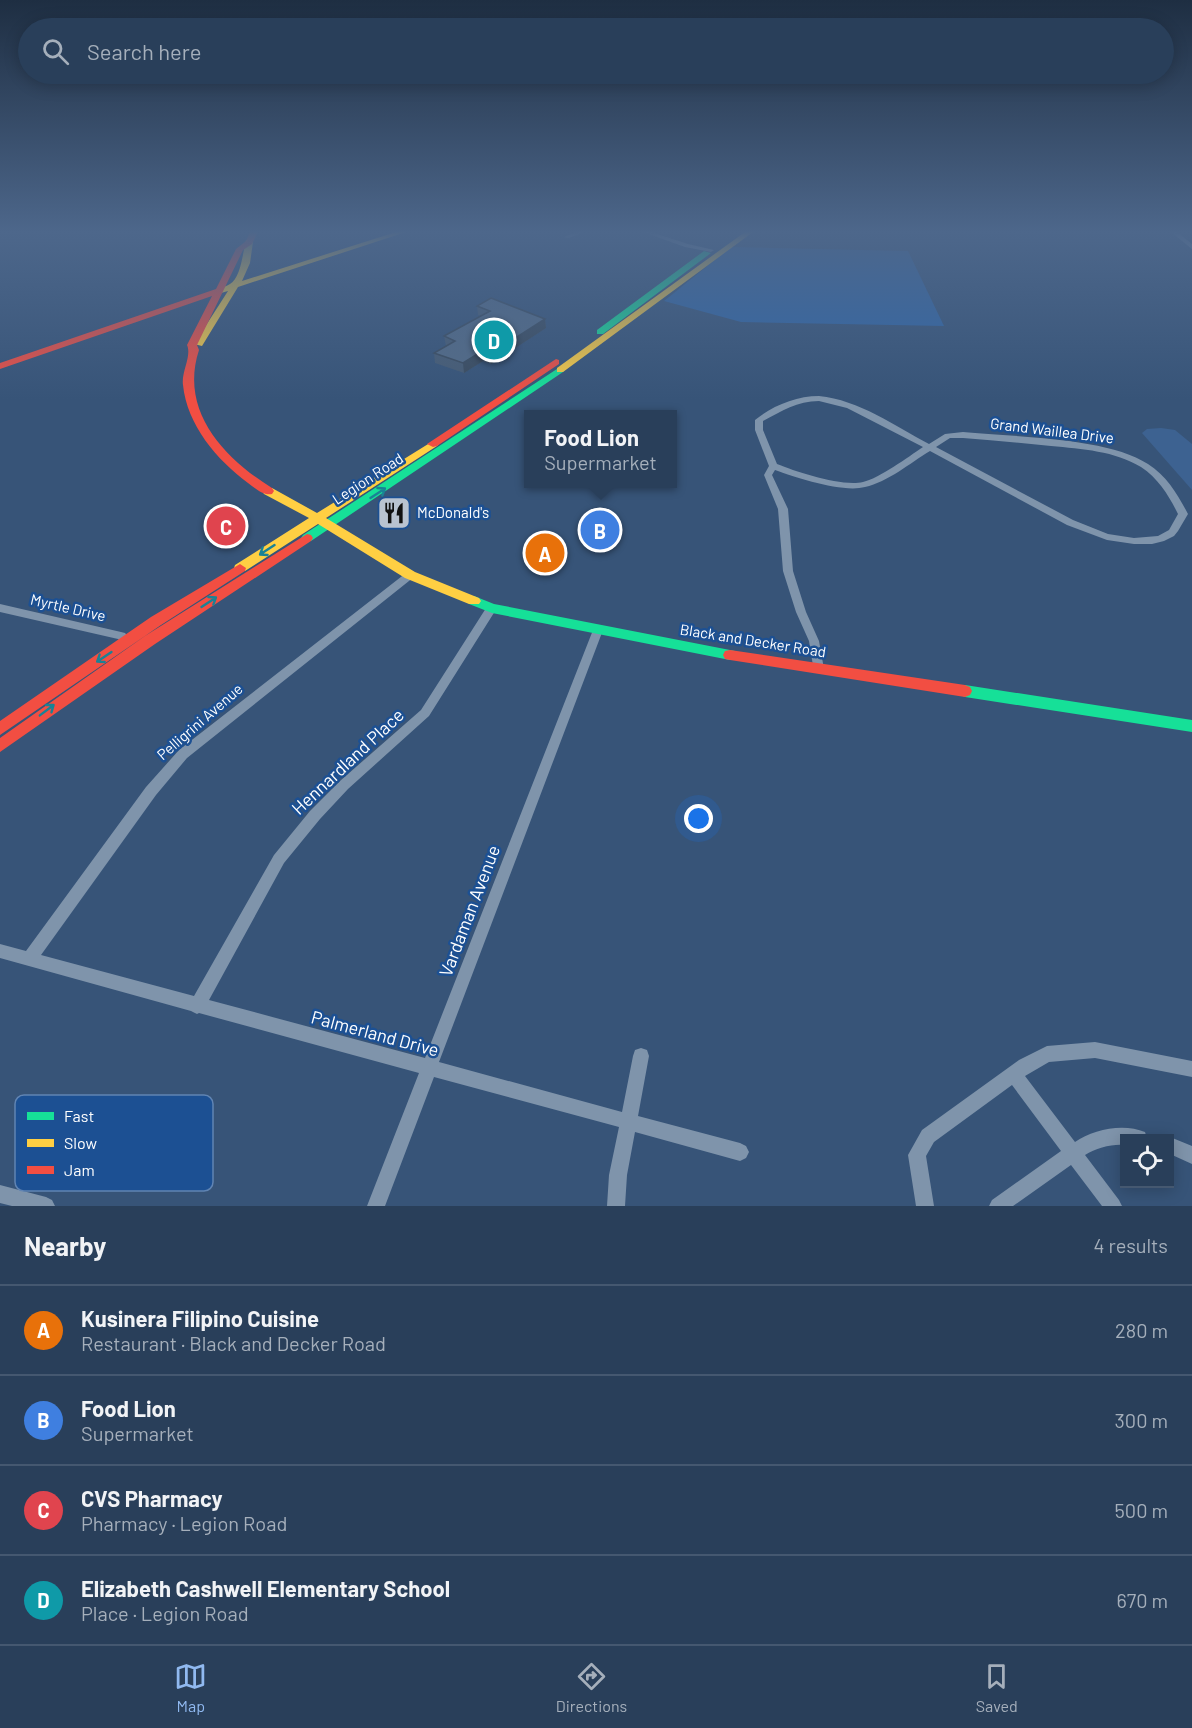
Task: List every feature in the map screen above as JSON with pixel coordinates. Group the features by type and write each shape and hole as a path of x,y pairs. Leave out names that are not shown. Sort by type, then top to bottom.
{"main road":[{"path":"0,359 216,288"},
{"path":"0,366 217,288"},
{"name":"Black and Decker Road","path":"226,288 200,325 192,345 194,350 189,365 188,386 194,409 206,433 228,460 258,485 410,575 492,608 694,650 1192,726"},
{"path":"194,350 201,342 227,288"},
{"name":"Legion Road","path":"0,746 90,680 322,521 433,456 494,410 549,378 612,334 670,288"},
{"path":"612,334 608,332 652,298 658,289"},
{"name":"Legion Road","path":"0,729 127,641 322,521 499,407 525,388 528,381 658,289"},
{"path":"96,332 182,308 202,310 200,325"},
{"path":"549,378 555,370 602,336 597,334"}],"street":[{"name":"Grand Waillea Drive","path":"929,447 844,402 810,399 797,401 759,420 759,430 775,473 862,485 929,447 946,436 963,435 1088,447 1120,453 1146,466 1176,499 1183,514 1178,527 1167,537 1129,541 1100,535 929,447"},
{"path":"775,473 783,509 788,572 801,612 814,641 818,669"},
{"name":"Pelligrini Avenue","path":"29,959 151,791 183,754 410,575"},
{"name":"Myrtle Drive","path":"0,608 121,636 127,641"},
{"name":"Hennardland Place","path":"197,1006 279,859 315,815 344,785 424,713 492,608"},
{"name":"Vardaman Avenue","path":"376,1206 598,630"},
{"name":"Palmerland Drive","path":"0,951 740,1152"},
{"path":"925,1206 917,1155 928,1136 1047,1054 1069,1050 1095,1050 1192,1069"},
{"path":"616,1206 618,1175 641,1056"},
{"path":"1014,1075 1113,1206"},
{"path":"998,1206 1089,1142 1120,1136"},
{"path":"1174,1148 1192,1155"},
{"path":"0,1194 46,1206"}],"shaded area":[{"path":"680,288 926,288 944,326 741,322 664,301"},
{"path":"1147,429 1175,430 1192,444 1192,490 1142,433"}],"building":[{"path":"491,298 545,319 490,354 482,351 463,363 434,353 455,341 444,336 490,311 477,306"}],"traffic: fast":[{"path":"600,332 659,288"},
{"path":"307,538 560,370"},
{"path":"474,601 492,608 730,655"},
{"path":"965,691 1192,726"}],"traffic: slow":[{"path":"221,290 226,288"},
{"path":"199,344 233,288"},
{"path":"560,370 672,288"},
{"path":"240,568 433,444"},
{"path":"268,491 328,524 410,575 474,601"}],"traffic: jam":[{"path":"220,288 192,345 194,350 189,368 188,387 198,418 216,447 241,472 268,491"},
{"path":"0,366 221,290"},
{"path":"433,444 556,362"},
{"path":"0,746 150,640 307,538"},
{"path":"0,729 156,621 240,568"},
{"path":"730,655 965,691"}],"place":[{"name":"Elizabeth Cashwell Elementary School","path":"494,340"},
{"name":"McDonald's","path":"394,513"},
{"name":"CVS Pharmacy","path":"226,526"},
{"name":"Food Lion","path":"600,530"},
{"name":"Kusinera Filipino Cuisine","path":"545,553"}]}
